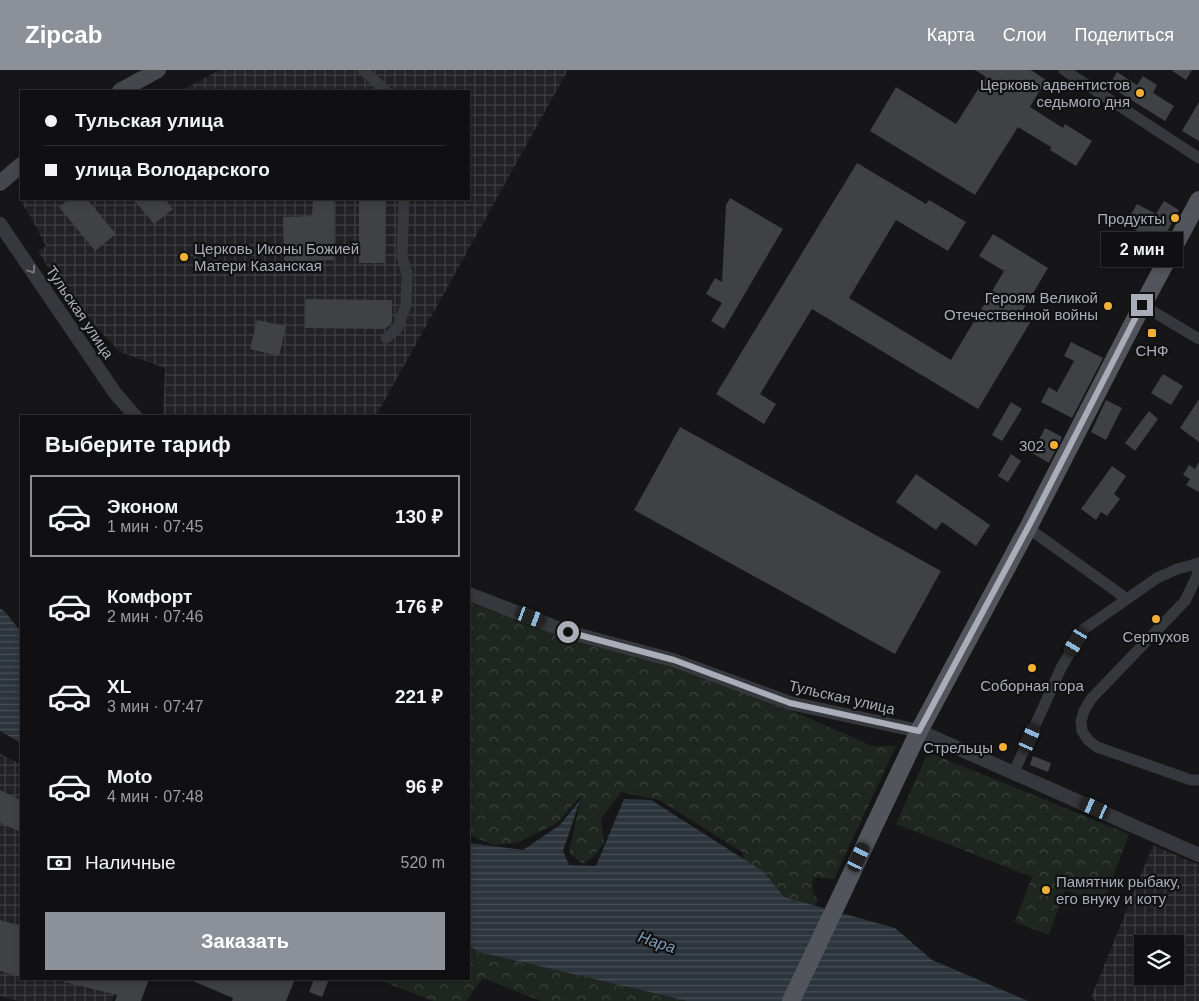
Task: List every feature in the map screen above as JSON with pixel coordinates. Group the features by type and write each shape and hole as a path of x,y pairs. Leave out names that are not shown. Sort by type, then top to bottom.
{"main road":[{"path":"122,90 158,70"},
{"path":"0,184 20,166"},
{"path":"791,1001 919,731 1028,528 1142,305 1199,200"}],"street":[{"path":"363,70 385,90"},
{"path":"1064,70 1199,158"},
{"path":"386,338 397,329 406,305 407,273 402,251 404,200"},
{"name":"Тульская улица","path":"2,227 115,393 134,415"},
{"path":"1142,305 1199,339"},
{"path":"1028,528 1127,599"},
{"path":"1014,772 1061,668 1084,629 1157,578 1177,569 1199,563 1197,576 1185,601 1090,699 1081,721 1082,731 1088,740 1097,747 1191,780 1199,780"},
{"name":"Тульская улица","path":"470,594 568,632 674,660 790,703 919,731 1199,855"}],"shaded area":[{"path":"220,70 568,70 377,415 163,415 165,368 120,352 64,293 38,251 46,246 18,197 20,195 20,200 470,200 470,90 182,90"},
{"path":"0,754 20,764 20,980 120,980 112,1001 18,1001 0,996"},
{"path":"1153,845 1199,865 1199,1001 1096,1001 1091,998"}],"green space":[{"path":"470,603 620,653 687,668 768,700 872,746 896,746 834,879 813,877 812,892 818,900 804,928 751,884 742,852 659,800 621,792 601,819 604,843 593,857 583,864 569,853 581,796 557,823 517,843 494,845 470,835"},
{"path":"928,752 1129,834 1103,904 1065,890 1049,935 1015,922 1032,877 896,824"},
{"path":"470,947 479,952 687,1001 541,1001 483,978 466,1001 433,1001 379,980 470,980"}],"water":[{"path":"0,608 20,631 20,742 0,731"},
{"name":"Нара","path":"624,799 651,800 764,872 784,897 895,928 932,960 1028,1001 687,1001 479,952 470,947 470,843 523,850 560,825 580,800 563,851 569,865 596,866"}],"building":[{"path":"975,70 1031,70 1046,80 1030,107 1063,128 1065,124 1092,141 1076,166 1050,150 1051,147 1018,127 975,195 870,131 896,87 956,124 986,77"},
{"path":"1171,70 1192,70 1186,80"},
{"path":"1117,72 1137,85 1143,76 1157,85 1153,93 1174,106 1165,121 1109,86"},
{"path":"1199,102 1199,141 1182,131"},
{"path":"857,163 926,204 929,200 966,222 948,251 896,220 849,298 951,360 1004,271 979,256 993,234 1048,268 1023,310 1034,316 978,409 812,309 760,394 776,404 764,424 716,394"},
{"path":"730,198 783,229 724,329 711,321 722,303 706,294 715,278 722,282 726,205"},
{"path":"69,200 88,200 116,234 95,251 59,207"},
{"path":"134,200 166,200 173,209 154,224"},
{"path":"313,200 334,200 334,260 284,262 283,217 312,216"},
{"path":"359,200 386,200 385,263 359,263"},
{"path":"1164,201 1179,210 1157,250 1135,237 1138,231 1133,229 1136,224 1128,219 1137,204 1156,214"},
{"path":"306,299 392,300 392,322 385,329 305,328"},
{"path":"257,320 286,326 279,356 250,349"},
{"path":"1071,342 1103,358 1072,418 1041,402 1049,387 1057,392 1074,361 1064,356"},
{"path":"1163,374 1183,386 1171,405 1151,393"},
{"path":"1199,399 1199,442 1180,428"},
{"path":"1106,400 1122,408 1106,440 1091,432"},
{"path":"1011,402 1022,409 1002,441 992,435"},
{"path":"1149,411 1158,419 1135,451 1125,443"},
{"path":"680,427 941,571 895,654 634,510"},
{"path":"1045,428 1062,437 1049,463 1032,453"},
{"path":"1011,454 1021,461 1008,482 998,476"},
{"path":"1199,462 1199,492 1186,485 1190,479 1183,475 1189,465 1195,469"},
{"path":"1112,466 1126,476 1114,494 1120,499 1107,516 1101,512 1096,520 1081,509"},
{"path":"916,474 990,525 976,546 942,522 936,530 896,502"},
{"path":"1033,756 1051,763 1048,772 1030,765"},
{"path":"0,790 20,800 20,832 0,823"},
{"path":"0,920 20,926 20,977 0,971"},
{"path":"66,980 149,980 141,1001 115,1001 117,995 65,982"},
{"path":"190,980 295,980 286,1001 232,1001 233,998"},
{"path":"314,980 329,980 322,997 309,992"}],"place":[{"name":"Церковь адвентистов седьмого дня","path":"1140,93"},
{"name":"Продукты","path":"1175,218"},
{"name":"Церковь Иконы Божией Матери Казанская","path":"184,257"},
{"name":"Героям Великой Отечественной войны","path":"1108,306"},
{"name":"СНФ","path":"1152,333"},
{"name":"302","path":"1054,445"},
{"name":"Серпухов","path":"1156,619"},
{"name":"Соборная гора","path":"1032,668"},
{"name":"Стрельцы","path":"1003,747"},
{"name":"Памятник рыбаку, его внуку и коту","path":"1046,890"}],"route":[{"path":"568,632 674,660 790,703 919,731 1074,440 1142,305"}]}
